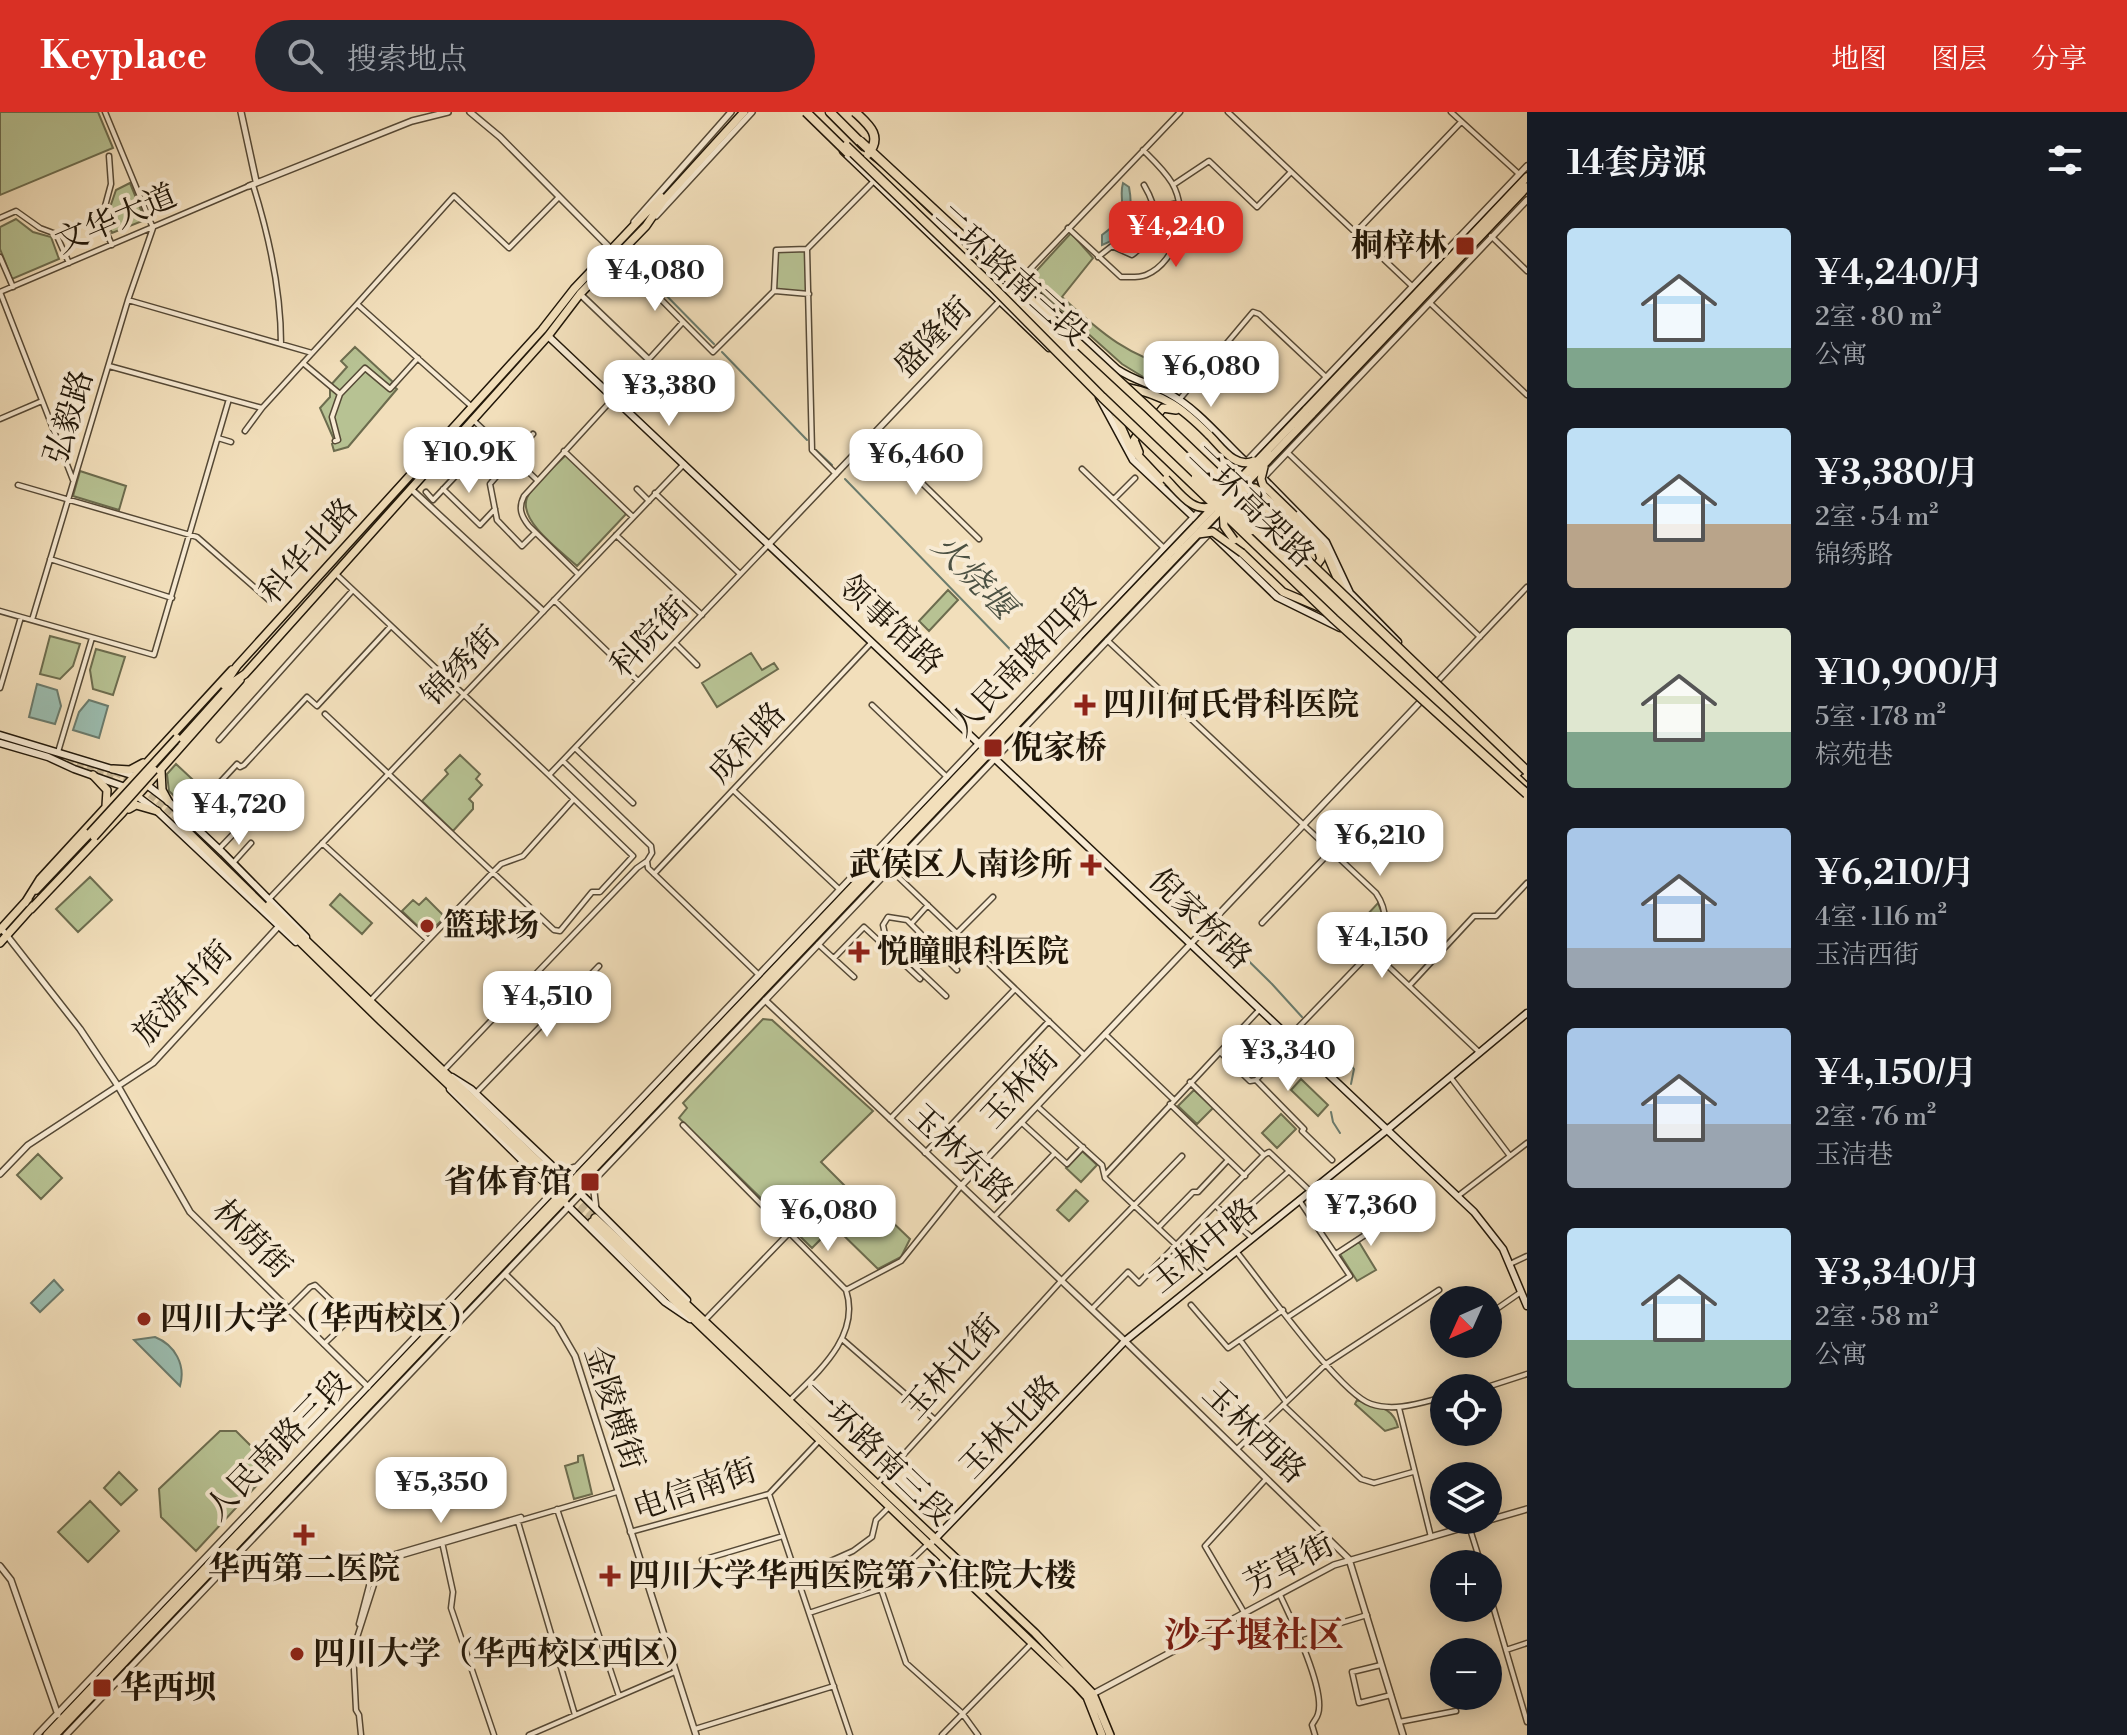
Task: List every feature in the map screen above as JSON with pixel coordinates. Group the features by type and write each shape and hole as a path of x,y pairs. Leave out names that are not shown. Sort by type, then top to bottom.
{"highway":[{"path":"807,112 843,149 860,157 872,151 875,136 855,112"},
{"name":"二环高架路","path":"807,112 991,285 1102,397 1344,628 1527,794"},
{"name":"二环高架路","path":"833,112 860,141 1147,407 1527,774"},
{"path":"860,141 1051,331"},
{"path":"846,146 883,174 1297,568 1362,625 1527,794"},
{"path":"1072,351 1077,364 1109,386"},
{"path":"1297,568 1378,653 1527,794"},
{"path":"1362,625 1380,636 1527,774"},
{"path":"1366,639 1527,774"}],"main road":[{"path":"689,169 741,112"},
{"name":"二环路南三段","path":"807,112 873,182 1043,344 1077,364 1133,460 1277,597 1329,621 1527,794"},
{"name":"二环路南三段","path":"833,112 954,227 1021,280 1117,369 1129,378 1168,393 1175,404 1246,462 1326,542 1357,602 1486,728 1527,774"},
{"name":"科华北路","path":"28,906 105,831 236,687 548,336 623,236 689,169"},
{"name":"科华北路","path":"179,739 237,666 542,330 574,289 646,226 689,169"},
{"name":"人民南路四段","path":"1308,412 1414,288 1523,176"},
{"name":"人民南路四段","path":"573,1186 1265,457 1527,187"},
{"path":"954,227 1072,351"},
{"path":"999,302 1019,308 1077,364"},
{"path":"1057,315 1072,351"},
{"name":"领事馆路","path":"548,336 987,750"},
{"path":"1057,345 1072,351"},
{"path":"1265,457 1249,464 1235,461 1175,404 1148,392 1109,386 1127,441 1134,453 1192,510 1194,533 1206,531 1222,536 1283,592 1341,615"},
{"path":"1175,404 1234,465 1237,476 1235,489 1255,488 1317,543 1321,559 1314,569 1297,568 1301,579 1299,589 1285,589 1229,535 1222,521 1220,505 1208,509 1196,507 1142,455 1134,443 1137,435 1145,431 1159,435 1155,414 1175,404"},
{"path":"1265,457 1263,485 1330,559 1343,592 1362,625"},
{"path":"1343,592 1345,582"},
{"path":"1378,653 1386,670"},
{"path":"1398,653 1419,663"},
{"name":"科华北路","path":"28,906 40,879 223,677 237,666"},
{"name":"科华北路","path":"28,906 179,739 232,683 245,674"},
{"path":"1486,728 1502,752"},
{"path":"0,735 135,776 168,801"},
{"path":"0,743 48,757 125,787 157,811 278,927 313,950 371,1000 445,1075 476,1093 544,1168 546,1183 581,1219 594,1218 573,1186 544,1168 445,1075 313,950 183,820 162,790 159,772 152,776 146,774 146,764 130,770 113,769"},
{"name":"倪家桥路","path":"987,750 1458,1196 1497,1241 1527,1306"},
{"path":"93,775 107,790 106,808"},
{"path":"123,812 136,805 157,811"},
{"path":"94,821 102,815 107,818 110,823 105,831"},
{"path":"169,823 173,815 223,850 270,898 313,950"},
{"path":"0,943 2,930 28,906"},
{"name":"玉林中路","path":"1125,1341 1527,1013"},
{"path":"561,1198 573,1186"},
{"name":"人民南路三段","path":"55,1735 561,1198"},
{"name":"一环路南三段","path":"594,1218 877,1484 888,1503"},
{"name":"一环路南三段","path":"594,1218 697,1324 819,1441 1035,1633 1090,1696 1110,1735"},
{"name":"玉林北路","path":"932,1542 1125,1341"},
{"name":"一环路南三段","path":"932,1542 1032,1643 1090,1696 1102,1735"},
{"name":"人民南路三段","path":"47,1735 62,1727"}],"street":[{"path":"105,112 153,228"},
{"path":"241,112 281,310 281,344"},
{"path":"253,183 412,121 448,112"},
{"path":"470,112 500,137 713,352 774,291 776,250 807,249 873,182"},
{"path":"623,236 662,187 731,112"},
{"path":"646,226 752,112"},
{"path":"1013,287 1180,112"},
{"path":"1228,112 1414,288"},
{"path":"1451,112 1523,176"},
{"path":"1355,233 1461,122"},
{"path":"1068,228 1121,277 1143,277 1160,267 1172,251 1179,225 1178,203 1173,185 1143,150"},
{"path":"109,156 111,184 101,221 112,245"},
{"path":"1173,185 1209,161 1257,207 1290,172"},
{"name":"人民南路四段","path":"1523,176 1527,166"},
{"name":"文华大道","path":"0,292 253,183"},
{"path":"1098,257 1112,246 1132,255 1144,246 1153,232 1155,208 1144,185"},
{"path":"245,431 262,408 454,196 509,248 559,197"},
{"name":"人民南路四段","path":"573,1186 576,1167 947,777 987,750 1107,640 1527,200"},
{"path":"1155,208 1178,203"},
{"path":"0,218 16,211 40,228 56,234 69,263"},
{"name":"弘毅路","path":"32,620 128,300 153,228"},
{"path":"1491,236 1527,271"},
{"path":"807,249 812,450 836,474"},
{"path":"0,257 13,287"},
{"name":"人民南路四段","path":"561,1198 573,1186 595,1178 890,869 987,750 1164,548 1414,288"},
{"path":"774,291 809,294"},
{"path":"0,292 73,480"},
{"path":"580,294 648,359"},
{"path":"128,300 312,353"},
{"name":"盛隆街","path":"769,544 999,302"},
{"path":"1429,302 1527,395"},
{"path":"357,304 471,406"},
{"path":"1175,404 1253,312 1259,314 1326,377"},
{"path":"578,574 522,518 520,504 537,480 683,322"},
{"path":"335,441 338,440 332,417 340,394 365,368 390,389 418,358"},
{"path":"303,363 340,394"},
{"path":"108,366 262,408"},
{"path":"0,611 154,655 229,399"},
{"path":"0,419 43,401"},
{"path":"472,419 537,480"},
{"path":"533,434 490,484 497,520 522,546 535,532"},
{"path":"873,435 979,539"},
{"path":"218,438 231,442"},
{"path":"564,451 633,517"},
{"path":"1288,453 1480,637"},
{"name":"锦绣街","path":"270,898 684,464"},
{"path":"426,492 433,500 464,467"},
{"path":"1082,469 1164,548"},
{"path":"1114,500 1135,478"},
{"path":"18,485 204,541 269,600"},
{"path":"411,489 543,611"},
{"path":"443,489 480,525 495,509"},
{"path":"637,489 649,501"},
{"path":"655,493 740,574"},
{"path":"616,535 702,615"},
{"name":"科院街","path":"549,775 769,544"},
{"path":"50,559 172,598"},
{"path":"325,714 554,930 560,931 592,892 600,892 633,856 335,573"},
{"path":"1438,681 1527,587"},
{"path":"219,740 353,590"},
{"path":"554,600 638,681"},
{"path":"0,688 21,617"},
{"path":"183,820 237,764 240,767 244,765 307,697 317,706 391,626"},
{"path":"58,752 92,638"},
{"path":"1107,640 1380,899 1385,925 1381,939 1256,1080 1250,1081 1219,1052"},
{"name":"成科路","path":"654,874 873,641"},
{"path":"675,643 697,665"},
{"name":"玉林街","path":"846,1290 901,1261 961,1186 1422,700"},
{"path":"872,705 947,777"},
{"path":"575,748 633,803"},
{"path":"445,1075 652,853 651,846 563,761"},
{"path":"733,790 840,890"},
{"path":"371,1000 501,864 523,856 574,799"},
{"path":"223,850 253,808"},
{"path":"233,863 251,843"},
{"path":"322,843 428,940"},
{"path":"1262,923 1330,851"},
{"path":"647,861 648,868 759,975"},
{"path":"890,869 1085,1055"},
{"path":"1409,986 1474,916 1496,916 1527,883"},
{"path":"957,933 993,897"},
{"path":"911,924 928,905"},
{"path":"946,996 886,939 883,925 888,917 907,920 957,970"},
{"name":"旅游村街","path":"0,1174 28,1145 153,1063 278,927"},
{"path":"834,958 864,927 920,979"},
{"name":"林荫街","path":"2,930 80,1029 118,1086 190,1212 375,1394"},
{"path":"818,944 854,977"},
{"path":"1372,951 1479,1052"},
{"path":"476,1093 599,966"},
{"path":"890,1119 1015,989"},
{"name":"玉林东路","path":"765,1000 1125,1341"},
{"path":"1106,1174 1260,1009"},
{"path":"925,1153 1049,1021"},
{"path":"1105,1034 1245,1176"},
{"path":"1450,1077 1510,1156"},
{"path":"1256,1080 1332,1160"},
{"path":"1190,1082 1264,1155"},
{"path":"1037,1106 1102,1165 1105,1178 1207,1274"},
{"path":"1021,1122 1067,1164 1083,1147"},
{"path":"683,1125 846,1290 849,1314 842,1339 834,1354 789,1401"},
{"path":"1458,1196 1527,1143"},
{"path":"1091,1310 1128,1272 1139,1283 1269,1152 1310,1191"},
{"path":"994,1217 1055,1153"},
{"name":"玉林北街","path":"877,1484 1061,1281 1182,1156"},
{"path":"1158,1228 1228,1160"},
{"path":"544,1168 563,1171 576,1167"},
{"path":"1233,1221 1289,1171"},
{"path":"594,1218 592,1186 595,1178"},
{"path":"545,1200 546,1183"},
{"name":"人民南路三段","path":"37,1735 62,1727 375,1394 545,1200 561,1198 556,1219 505,1274 375,1394"},
{"path":"1288,1317 1350,1276 1299,1200"},
{"path":"1216,1206 1252,1238"},
{"path":"556,1219 572,1215 581,1219"},
{"path":"1336,1254 1391,1218"},
{"path":"706,1320 789,1234"},
{"path":"1236,1251 1326,1364 1357,1397 1372,1404 1399,1408 1430,1400"},
{"path":"1510,1264 1527,1256"},
{"name":"金陵横街","path":"505,1274 557,1325 571,1349 630,1532"},
{"path":"288,1309 315,1285 347,1319 324,1344"},
{"path":"1502,1305 1521,1292"},
{"path":"1237,1449 1326,1364 1430,1296"},
{"path":"1191,1305 1228,1348 1283,1310"},
{"path":"842,1339 934,1419"},
{"path":"1240,1340 1285,1403 1361,1479 1374,1483 1413,1472"},
{"name":"玉林西路","path":"1125,1341 1349,1559"},
{"path":"1502,1382 1527,1374"},
{"path":"1399,1408 1431,1537"},
{"name":"电信南街","path":"695,1732 630,1532 769,1494 819,1441"},
{"path":"1245,1614 1205,1546 1267,1479"},
{"path":"361,1735 356,1710 353,1650 374,1567 385,1557 616,1491"},
{"path":"769,1494 850,1735"},
{"path":"797,1576 853,1551 872,1537 876,1520 888,1503"},
{"path":"557,1508 619,1696"},
{"name":"芳草街","path":"1502,1516 1527,1509"},
{"path":"517,1520 575,1715"},
{"name":"芳草街","path":"1090,1696 1349,1559 1441,1534"},
{"path":"702,1560 783,1536"},
{"path":"442,1541 453,1592 451,1608 494,1735"},
{"path":"809,1613 881,1589 932,1542"},
{"path":"1349,1559 1403,1735"},
{"path":"0,1566 11,1580 62,1727"},
{"path":"881,1589 906,1663 962,1713 978,1735"},
{"path":"1279,1595 1299,1635 1318,1695 1319,1713 1312,1725 1315,1735"},
{"path":"1299,1635 1367,1615"},
{"path":"1498,1622 1527,1722"},
{"path":"942,1735 1032,1643"},
{"path":"1506,1650 1527,1643"},
{"path":"1383,1665 1352,1672 1359,1703 1391,1695"},
{"path":"529,1735 675,1672"},
{"path":"695,1732 834,1686"},
{"path":"1399,1722 1456,1711"}],"green space":[{"path":"0,112 98,112 113,148 0,195"},
{"path":"130,183 145,220 112,233 106,219 116,190"},
{"path":"16,219 33,232 51,237 59,259 12,279 0,249 0,227"},
{"path":"1071,233 1093,258 1062,297 1117,343 1182,371 1173,382 1158,386 1122,364 1028,280"},
{"path":"807,249 809,294 774,291 776,250"},
{"path":"355,347 397,389 348,447 334,451 332,444 335,442 320,408 330,397 330,386 347,367 341,361"},
{"path":"566,455 627,513 577,566 535,526 526,507 527,498 534,487"},
{"path":"80,471 126,486 119,510 73,496"},
{"path":"948,590 958,600 929,631 919,621"},
{"path":"50,636 80,644 73,666 60,679 40,674"},
{"path":"96,649 125,657 113,695 93,689 90,670"},
{"path":"751,653 762,670 774,663 778,669 717,707 702,683"},
{"path":"460,755 480,774 476,779 482,785 469,799 473,809 453,831 422,801 448,774 445,770"},
{"path":"176,764 206,792 189,810 169,791 167,774"},
{"path":"90,877 112,900 78,932 56,909"},
{"path":"340,894 372,923 362,934 330,905"},
{"name":"篮球场","path":"426,898 445,917 427,935 402,911 413,900 419,905"},
{"path":"1378,903 1383,916 1383,930 1361,954 1356,949 1364,941 1353,930"},
{"path":"763,1019 772,1020 873,1111 821,1162 858,1199 863,1194 910,1239 901,1257 878,1269 834,1226 812,1248 679,1118 687,1108 683,1103"},
{"path":"1301,1079 1328,1105 1318,1116 1291,1090"},
{"path":"1194,1090 1213,1108 1197,1124 1178,1106"},
{"path":"1281,1114 1296,1129 1277,1148 1262,1133"},
{"path":"1082,1151 1097,1165 1081,1182 1066,1168"},
{"path":"38,1154 62,1178 41,1199 17,1175"},
{"path":"1076,1190 1088,1201 1069,1221 1057,1210"},
{"path":"1359,1242 1376,1270 1357,1281 1340,1254"},
{"path":"1357,1400 1388,1411 1398,1427 1385,1431 1355,1404"},
{"path":"220,1431 236,1431 273,1468 196,1551 161,1517 159,1489"},
{"path":"583,1455 592,1494 574,1499 565,1466 578,1462 578,1456"},
{"path":"119,1472 137,1490 121,1505 104,1488"},
{"path":"90,1501 119,1531 88,1562 58,1532"}],"shaded area":[{"path":"1123,183 1129,187 1131,206 1128,222 1118,235 1102,245 1102,235 1121,220 1118,217 1122,207"},
{"path":"37,684 57,690 61,706 55,724 29,717"},
{"path":"89,700 108,706 99,738 73,730 79,712"},
{"path":"54,1280 63,1290 40,1312 31,1303"},
{"path":"155,1337 168,1345 177,1357 181,1371 180,1386 134,1340"}],"waterway":[{"name":"火烧堰","path":"653,282 714,344"},
{"name":"火烧堰","path":"722,352 807,440"},
{"name":"火烧堰","path":"816,450 832,465"},
{"name":"火烧堰","path":"845,479 1033,673"},
{"name":"火烧堰","path":"1172,867 1196,908"},
{"name":"火烧堰","path":"1215,928 1302,1017"},
{"name":"火烧堰","path":"1310,1026 1354,1069 1351,1084"},
{"name":"火烧堰","path":"1331,1112 1340,1133"}],"tunnel":[{"path":"37,751 116,777"},
{"path":"115,772 134,781 184,823"},
{"path":"544,1167 595,1218"},
{"path":"540,1171 561,1192"},
{"path":"570,1201 592,1222"}],"place":[{"name":"桐梓林","path":"1465,246"},
{"name":"四川何氏骨科医院","path":"1085,705"},
{"name":"倪家桥","path":"993,748"},
{"name":"武侯区人南诊所","path":"1091,865"},
{"name":"篮球场","path":"427,926"},
{"name":"悦瞳眼科医院","path":"859,952"},
{"name":"省体育馆","path":"590,1182"},
{"name":"四川大学（华西校区）","path":"144,1319"},
{"name":"华西第二医院","path":"304,1535"},
{"name":"四川大学华西医院第六住院大楼","path":"610,1576"},
{"name":"四川大学（华西校区西区）","path":"297,1654"},
{"name":"华西坝","path":"102,1688"}],"district":[{"name":"沙子堰社区","path":"1254,1636"}]}
